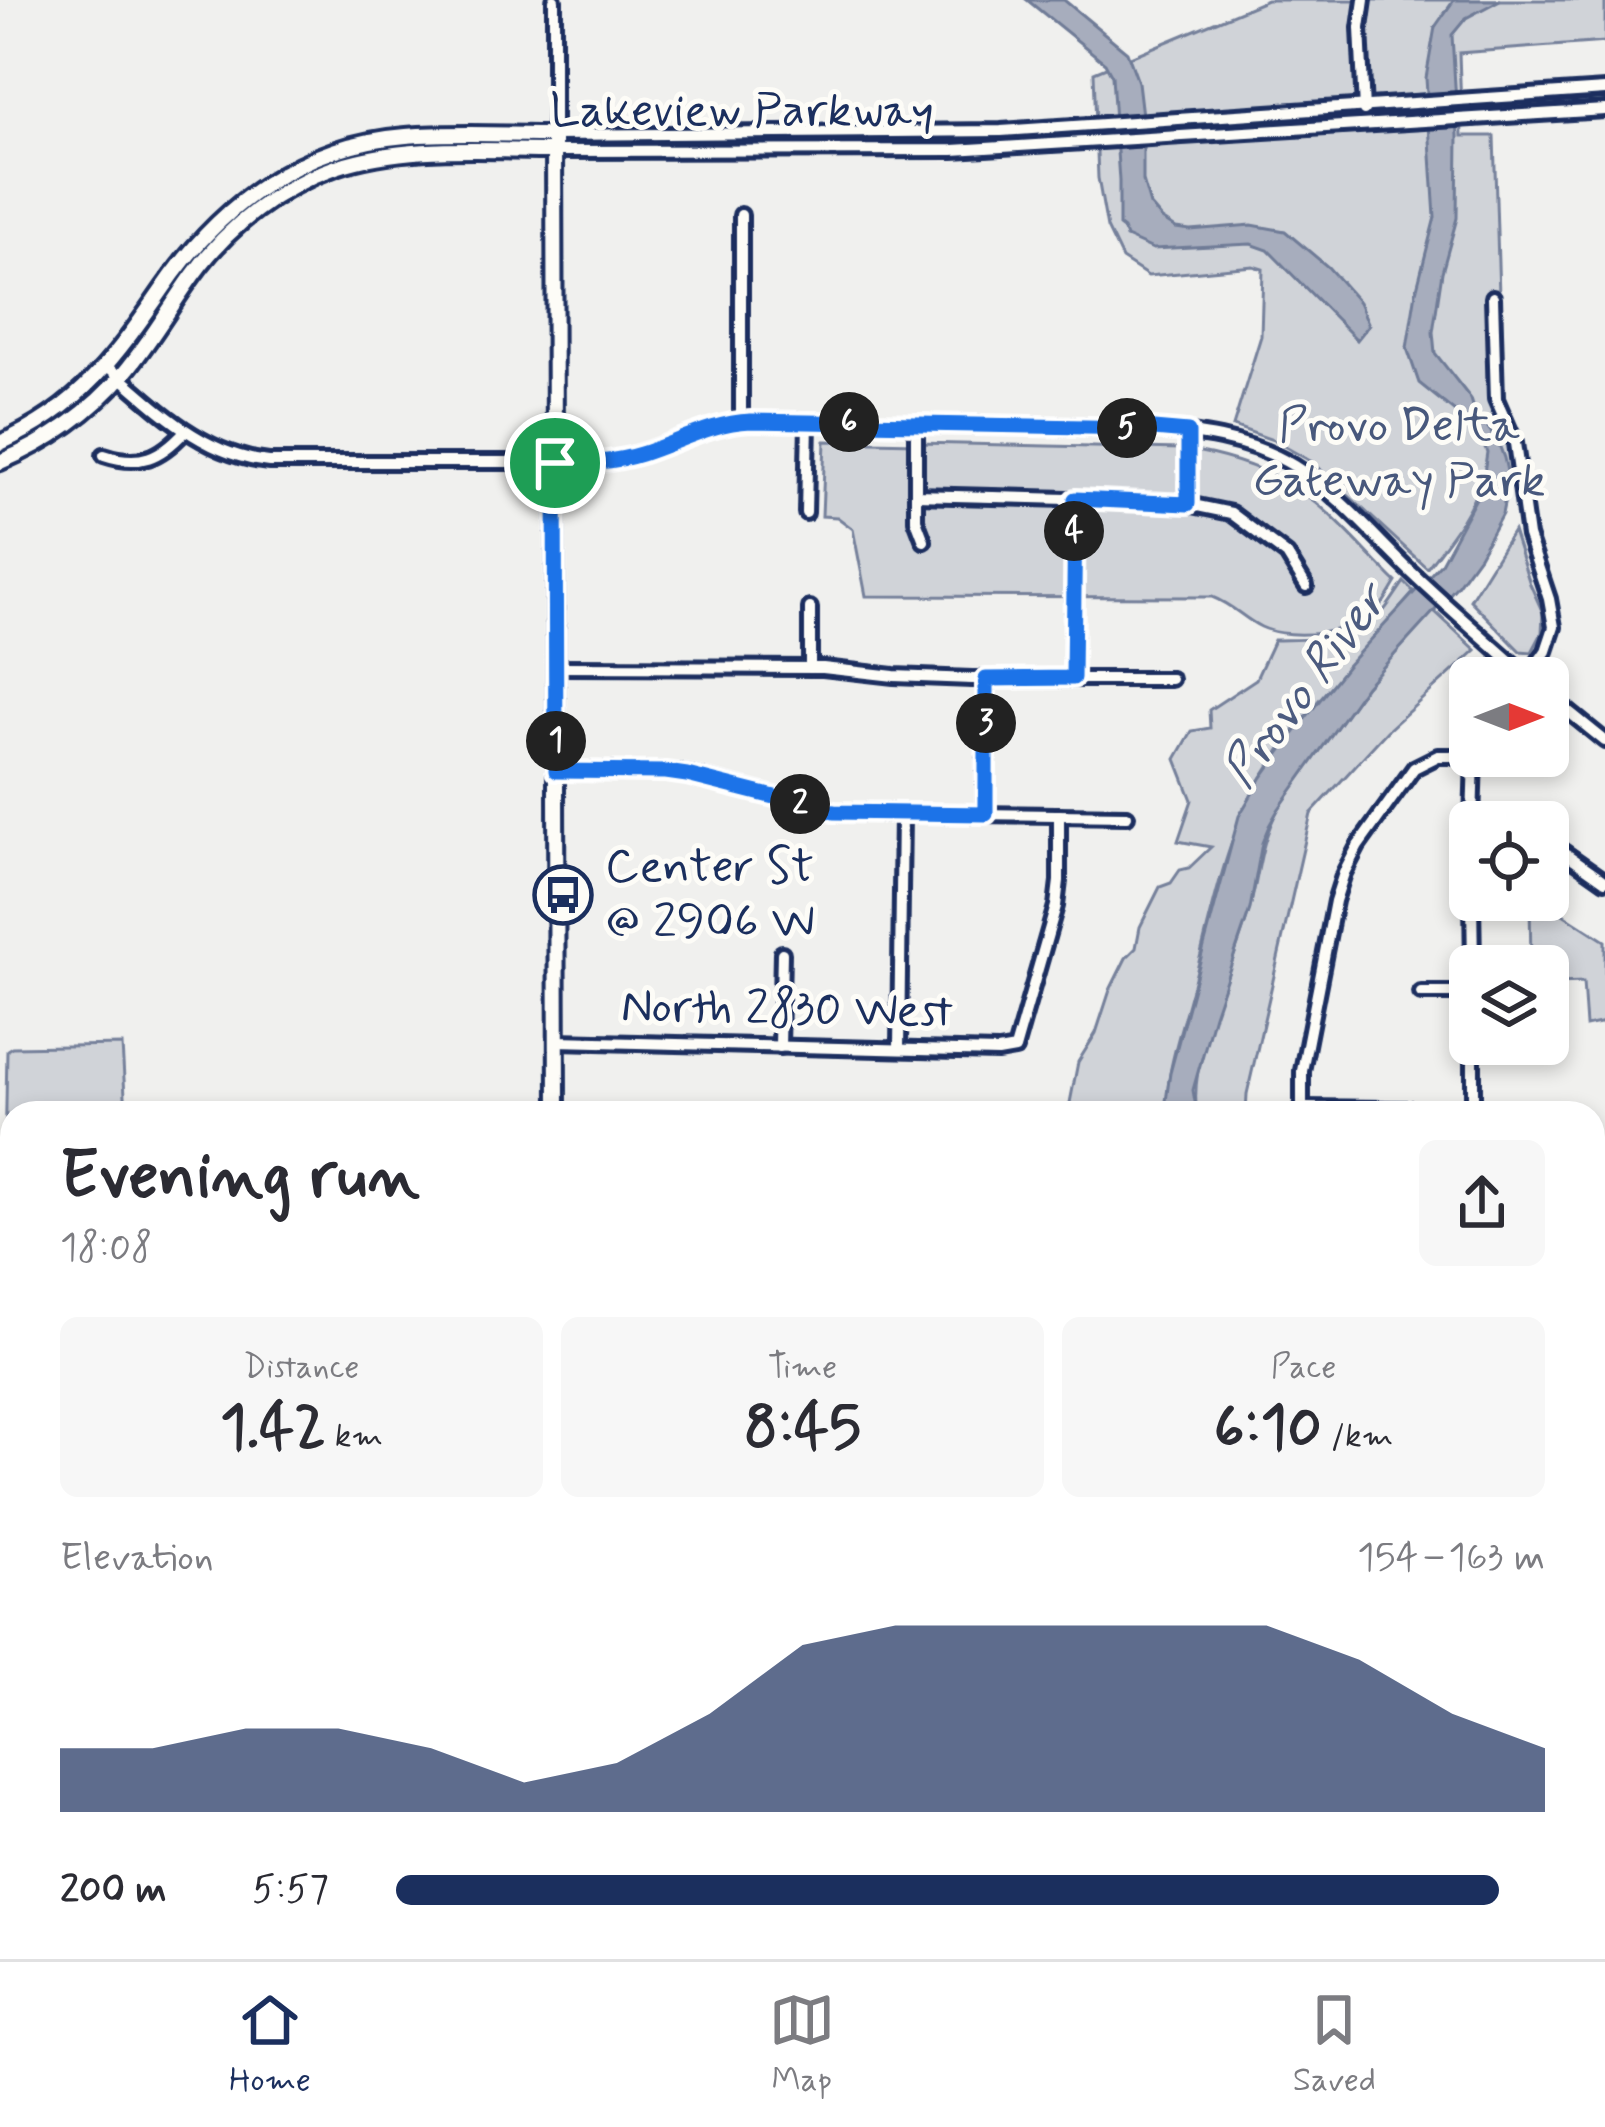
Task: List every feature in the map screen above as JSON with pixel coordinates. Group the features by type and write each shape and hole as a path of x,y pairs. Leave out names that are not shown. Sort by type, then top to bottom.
{"main road":[{"name":"Lakeview Parkway","path":"0,443 50,417 76,397 107,366 200,238 237,203 294,167 342,148 391,137 554,143"},
{"name":"Lakeview Parkway","path":"0,462 43,441 97,401 120,377 214,248 250,214 292,187 338,167 398,153 554,143"},
{"path":"554,143 557,1101"}],"street":[{"path":"554,0 554,143"},
{"path":"1364,0 1360,39 1365,126"},
{"name":"Lakeview Parkway","path":"554,143 1089,127 1605,91"},
{"name":"Lakeview Parkway","path":"554,143 928,151 1605,110"},
{"path":"740,421 741,215"},
{"path":"1493,297 1496,399 1515,443 1530,544 1554,627 1542,657"},
{"path":"107,366 185,431 222,451 269,462 594,463 629,458 699,430 740,421 1188,432 1236,442 1296,466 1505,657"},
{"path":"806,513 808,422"},
{"path":"916,424 916,520 924,541"},
{"path":"104,455 126,460 153,458 185,431"},
{"path":"1188,432 1188,504"},
{"path":"916,495 1188,504 1231,513 1287,555 1306,586"},
{"path":"1073,678 1075,499"},
{"path":"810,608 810,668"},
{"path":"556,667 810,668 986,679 1171,679"},
{"path":"986,679 986,814"},
{"path":"1569,712 1605,741"},
{"path":"1302,1101 1302,1071 1344,873 1414,768 1449,756"},
{"path":"556,771 666,772 834,812 1127,816"},
{"path":"899,1048 902,814"},
{"name":"North 2830 West","path":"557,1041 1015,1049 1056,906 1059,815"},
{"path":"1569,856 1605,881"},
{"path":"781,1047 782,953"},
{"path":"1421,993 1449,993"},
{"path":"1473,1065 1473,1101"}],"green space":[{"name":"Provo Delta Gateway Park","path":"1267,0 1605,0 1605,42 1459,53 1462,136 1494,136 1503,424 1519,481 1481,479 1465,515 1427,568 1312,462 1273,440 1233,426 1261,336 1263,269 1253,266 1148,276 1122,259 1107,228 1098,178 1094,72"},
{"path":"825,441 1183,449 1218,456 1252,466 1299,490 1336,520 1396,582 1369,616 1340,629 1306,634 1261,627 1212,597 866,596 853,529 837,517 822,516"},
{"path":"1513,531 1543,613 1542,633 1532,652 1520,651 1470,600"},
{"path":"1404,582 1414,592 1296,728 1262,777 1237,828 1178,1039 1168,1101 1070,1101 1078,1062 1096,1033 1126,958 1136,948 1140,927 1160,887 1171,883 1180,870 1189,868 1211,847 1178,841 1192,800 1176,759 1192,731 1210,728 1209,710 1256,679 1274,640 1330,637 1357,630 1380,615"},
{"path":"1433,610 1476,650 1468,657 1449,657 1449,675 1387,731 1311,814 1247,1101 1196,1101 1205,1039 1278,809 1366,686"},
{"path":"1569,918 1605,941 1605,1022 1586,1026 1583,982 1569,983 1569,945 1531,945 1530,921"},
{"path":"122,1045 125,1101 6,1101 7,1050"}],"water":[{"path":"1027,0 1064,0 1127,52 1138,82 1143,181 1150,205 1162,219 1190,230 1252,225 1285,231 1328,267 1359,302 1369,325 1357,340 1268,250 1251,244 1153,249 1126,237 1119,226 1112,76 1105,63"},
{"path":"1454,0 1500,0 1466,18 1452,35 1457,218 1433,332 1435,353 1498,442 1509,480 1502,514 1457,586 1366,686 1278,810 1262,843 1250,909 1214,1015 1193,1090 1195,1101 1166,1101 1239,816 1262,777 1346,667 1441,563 1482,487 1487,452 1482,441 1465,420 1419,383 1407,348 1435,217 1426,78 1435,27"}],"place":[{"name":"Center St @ 2906 W","path":"563,895"}],"route":[{"path":"751,421 1142,428 1188,432 1188,504 1075,499 1073,678 986,679 986,814 834,812 687,775 556,771 555,463 617,460 712,426 751,421"}],"water label":[{"name":"Provo River","path":"1306,687"}]}
